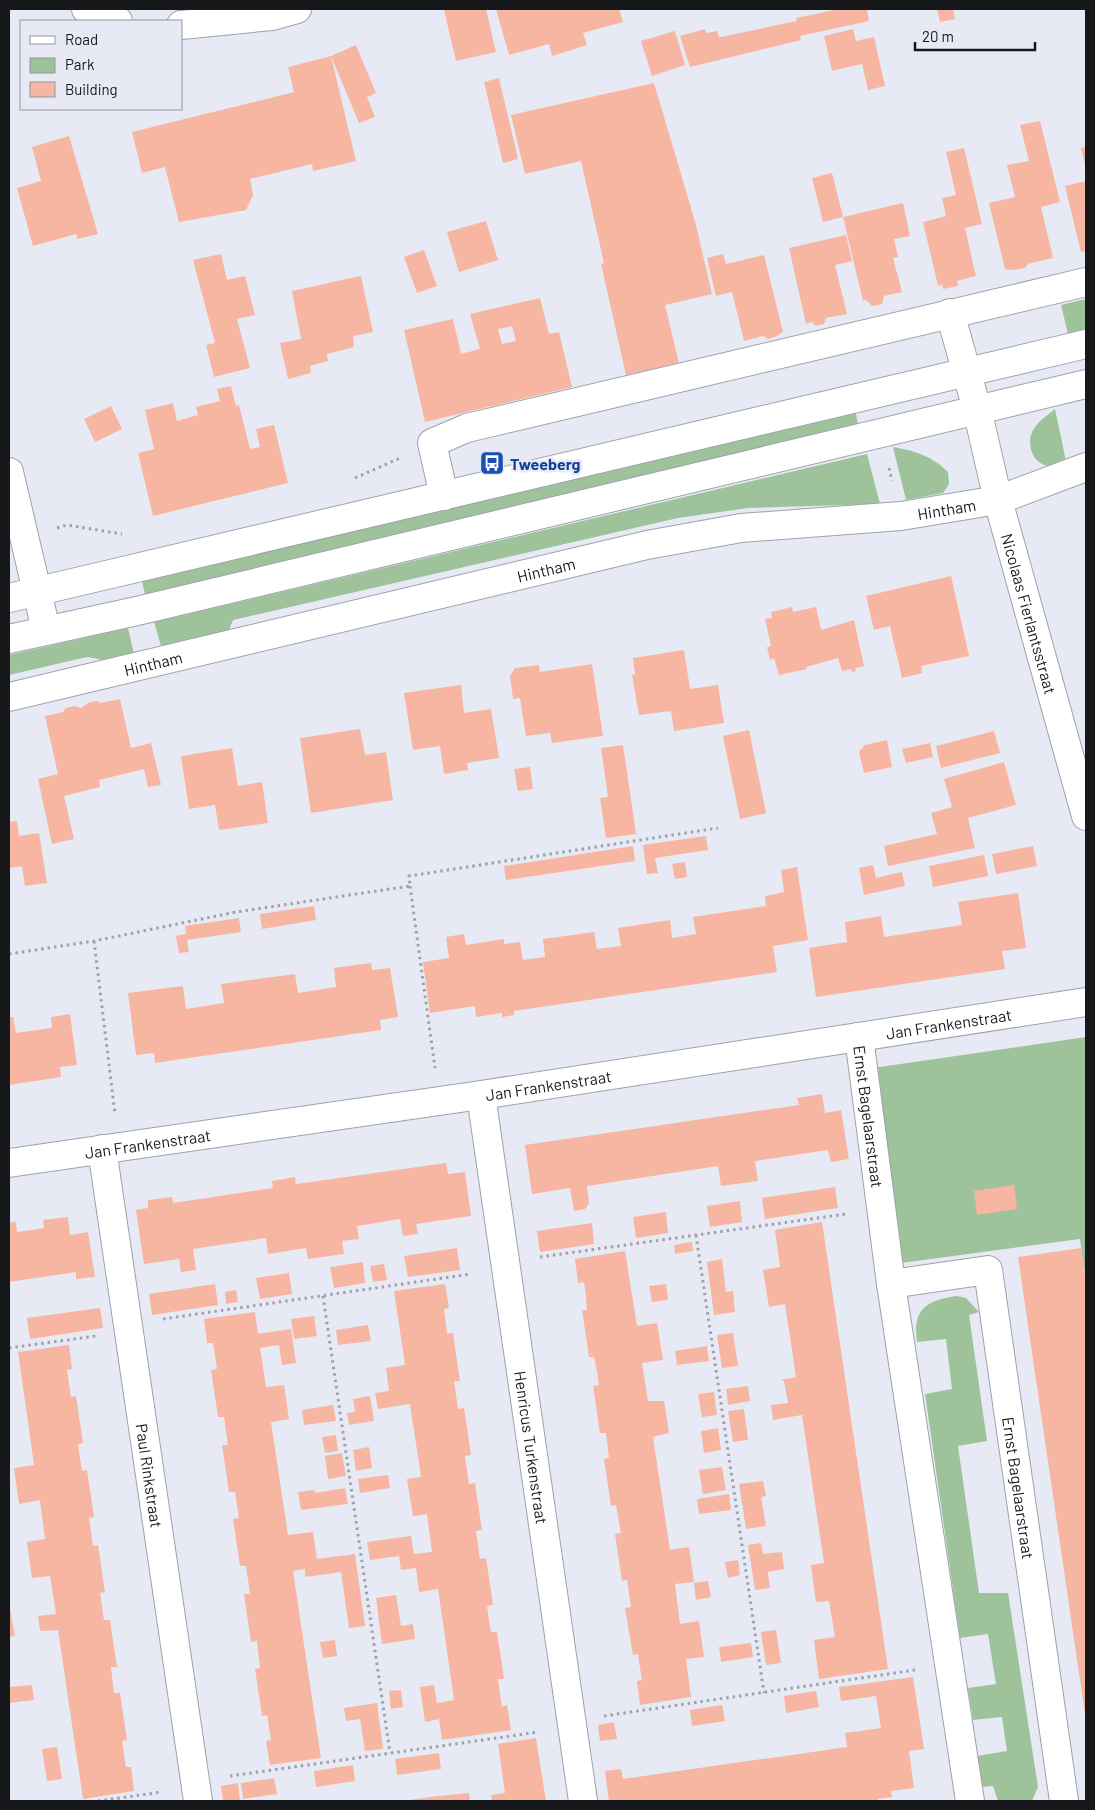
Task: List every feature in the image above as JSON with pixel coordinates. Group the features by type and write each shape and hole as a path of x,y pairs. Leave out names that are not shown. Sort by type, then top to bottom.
{"street":[{"path":"86,9 95,18 110,20"},
{"path":"182,25 272,16 297,9"},
{"path":"444,496 432,443 467,428 1086,282"},
{"path":"950,313 977,409"},
{"path":"9,598 1086,344"},
{"path":"9,639 137,611 1086,384"},
{"name":"Nicolaas Fierlantsstraat","path":"977,409 998,500 1086,816"},
{"name":"Hintham","path":"9,697 646,545 741,528 901,516 998,500 1086,467"},
{"path":"9,472 46,630"},
{"name":"Jan Frankenstraat","path":"9,1163 481,1095 1086,1002"},
{"name":"Ernst Bagelaarstraat","path":"859,1037 891,1284 970,1801"},
{"name":"Henricus Turkenstraat","path":"481,1095 583,1801"},
{"name":"Paul Rinkstraat","path":"111,1148 128,1327 196,1790"},
{"name":"Ernst Bagelaarstraat","path":"891,1284 988,1270 1064,1801"}],"path":[{"path":"351,480 432,443"},
{"path":"24,536 67,525 129,533"},
{"path":"440,1101 409,876 718,828"},
{"path":"9,954 94,941 236,912 410,886"},
{"path":"94,941 111,1148"},
{"path":"9,1348 696,1235 881,1209"},
{"path":"696,1235 764,1693"},
{"path":"323,1296 390,1753"},
{"path":"98,1801 196,1790 390,1753 949,1665"}],"green space":[{"path":"1086,299 1086,329 1068,334 1061,305"},
{"path":"855,409 858,424 145,594 141,577"},
{"path":"1055,409 1066,461 1055,466 1048,466 1036,459 1030,440 1037,424"},
{"path":"893,447 923,455 942,466 948,472 949,484 943,493 906,500"},
{"path":"867,454 880,504 748,508 678,518 233,620 229,630 161,646 154,622"},
{"path":"128,628 134,654 104,660 87,657 9,675 9,655"},
{"path":"1086,1037 1086,1281 1080,1239 894,1264 866,1069"},
{"path":"957,1296 966,1298 979,1312 969,1315 987,1441 958,1446 979,1593 1008,1593 1038,1787 1032,1801 998,1801 993,1786 981,1787 977,1756 1007,1751 1002,1717 973,1720 968,1688 996,1684 988,1634 960,1638 925,1394 952,1389 946,1339 917,1342 916,1331 917,1321 924,1308 937,1300"}],"building":[{"path":"486,9 496,52 456,61 444,10"},
{"path":"496,9 619,9 623,22 583,33 587,45 552,56 549,44 509,55"},
{"path":"839,9 867,9 869,21 800,36 801,40 690,67 680,36 705,29 706,33 717,31 719,37 721,37 797,21 796,18"},
{"path":"937,9 953,9 955,19 940,22"},
{"path":"853,29 856,41 874,37 885,86 868,90 862,64 832,71 824,36"},
{"path":"675,31 685,65 652,76 641,41"},
{"path":"356,45 376,93 367,97 375,117 359,123 331,56"},
{"path":"331,56 356,161 313,171 312,164 250,179 253,195 246,210 179,222 165,167 142,173 132,132 294,92 288,67"},
{"path":"499,78 518,159 503,163 484,82"},
{"path":"654,83 696,225 712,294 665,305 679,363 626,375 601,264 604,263 581,161 525,174 511,115"},
{"path":"1040,121 1060,202 1041,207 1053,258 1028,264 1025,268 1005,269 989,203 1015,197 1007,165 1029,161 1020,125"},
{"path":"69,136 98,234 78,239 76,234 33,246 17,188 41,181 32,147"},
{"path":"1086,147 1086,165 1085,165 1081,148"},
{"path":"964,148 982,224 965,228 976,276 957,281 958,286 943,289 942,284 938,286 923,222 946,216 942,198 956,195 946,152"},
{"path":"832,173 843,217 823,222 812,178"},
{"path":"1086,181 1086,251 1081,252 1065,186"},
{"path":"903,203 910,236 894,239 898,257 893,258 902,292 884,296 882,304 872,306 866,300 863,301 843,217"},
{"path":"486,221 498,260 459,272 447,232"},
{"path":"846,235 852,261 835,265 847,314 826,318 824,324 816,326 812,322 806,324 789,248"},
{"path":"424,250 437,286 417,293 404,257"},
{"path":"221,254 227,280 245,276 255,315 237,319 250,368 214,377 206,345 215,343 193,260"},
{"path":"723,254 726,264 764,255 783,332 768,339 763,336 744,341 732,292 716,296 707,258"},
{"path":"361,276 373,332 353,336 354,347 327,354 328,361 310,366 311,373 288,379 280,343 301,339 292,291"},
{"path":"540,298 549,334 559,332 572,387 425,422 404,330 453,319 461,354 480,349 470,314","holes":["512,326 516,341 502,344 498,329"]},
{"path":"231,386 236,406 239,405 250,449 260,447 256,429 274,425 288,483 153,516 138,453 154,449 145,410 173,403 177,421 198,415 196,407 220,401 217,389"},
{"path":"111,406 122,429 95,442 84,419"},
{"path":"951,576 969,656 921,666 922,673 902,678 890,626 874,630 866,596"},
{"path":"792,607 793,612 816,607 821,630 854,620 864,666 855,668 856,671 852,672 851,669 842,671 838,658 806,667 807,669 779,675 774,658 770,660 767,647 771,646 765,619 772,618 771,612"},
{"path":"684,650 690,689 718,685 724,723 674,731 671,711 639,715 632,675 635,674 633,658"},
{"path":"592,664 603,736 552,743 550,733 526,736 520,698 513,699 510,676 515,668 539,665 540,672"},
{"path":"461,685 464,713 491,709 499,758 467,763 468,770 444,774 440,746 413,750 404,693"},
{"path":"120,699 131,748 151,743 161,785 148,787 144,769 99,780 100,787 64,796 74,839 52,844 38,779 58,774 45,716 63,712 66,708 75,706 81,708 88,703 97,701 101,703"},
{"path":"360,729 365,755 386,752 393,800 311,813 300,738"},
{"path":"749,730 766,813 740,819 723,736"},
{"path":"994,731 1000,753 941,768 936,746"},
{"path":"887,740 892,767 864,773 859,752 865,745"},
{"path":"930,743 933,757 906,763 902,749"},
{"path":"623,745 636,834 606,838 600,798 608,797 601,748"},
{"path":"232,748 238,786 262,782 268,823 219,830 215,805 189,809 181,756"},
{"path":"1004,762 1016,805 968,818 975,848 888,866 884,846 937,834 931,813 952,807 944,779"},
{"path":"530,767 533,789 518,791 514,769"},
{"path":"17,821 19,836 39,833 47,883 25,886 22,866 9,868 9,822"},
{"path":"706,836 708,850 655,858 658,873 647,874 643,845"},
{"path":"633,846 635,861 506,880 504,866"},
{"path":"1033,846 1037,866 996,874 992,854"},
{"path":"984,855 988,876 933,887 929,866"},
{"path":"685,862 687,877 675,879 672,864"},
{"path":"873,865 876,878 902,872 905,886 864,895 859,868"},
{"path":"797,867 808,940 773,946 777,972 514,1011 514,1015 502,1017 502,1013 476,1017 475,1006 430,1013 423,962 449,958 446,937 464,934 466,945 504,939 504,944 520,942 523,960 545,957 543,939 594,932 597,949 621,946 618,928 670,920 672,938 696,934 693,917 766,906 765,896 784,892 781,870"},
{"path":"1018,893 1026,948 1002,951 1005,969 816,997 809,948 847,942 845,922 881,916 884,937 962,925 958,902"},
{"path":"314,906 316,920 262,929 260,914"},
{"path":"239,918 241,932 187,940 189,952 179,953 176,936 186,934 185,926"},
{"path":"371,963 372,970 390,968 398,1017 380,1020 381,1030 155,1063 154,1053 136,1055 128,993 183,986 186,1009 224,1003 221,984 295,974 298,993 336,987 334,968"},
{"path":"70,1014 77,1065 60,1067 61,1077 9,1085 9,1017 13,1017 16,1033 52,1028 51,1017"},
{"path":"822,1094 825,1113 841,1110 849,1159 831,1162 828,1150 755,1161 758,1181 721,1186 718,1166 587,1186 589,1203 585,1209 574,1211 570,1188 532,1194 525,1145 799,1105 797,1098"},
{"path":"446,1163 448,1174 465,1172 471,1216 416,1224 418,1234 403,1236 400,1219 357,1226 359,1239 342,1241 344,1254 308,1259 306,1248 268,1254 266,1238 193,1249 196,1270 181,1272 179,1259 144,1264 136,1210 148,1208 148,1200 172,1197 173,1203 273,1188 272,1181 295,1177 296,1184"},
{"path":"1014,1185 1017,1209 977,1215 974,1191"},
{"path":"835,1187 838,1208 765,1219 762,1198"},
{"path":"740,1201 742,1222 710,1227 707,1206"},
{"path":"666,1212 668,1233 636,1238 633,1217"},
{"path":"68,1217 70,1235 88,1232 95,1277 76,1279 76,1272 9,1282 9,1223 16,1222 17,1232 44,1228 43,1220"},
{"path":"822,1222 888,1669 819,1679 814,1640 835,1637 829,1601 816,1602 811,1565 824,1563 802,1415 773,1420 771,1405 788,1403 784,1381 780,1380 796,1377 785,1304 769,1307 763,1270 780,1267 775,1230"},
{"path":"592,1223 594,1244 540,1252 537,1231"},
{"path":"692,1242 693,1251 675,1254 674,1245"},
{"path":"457,1248 460,1270 408,1277 404,1256"},
{"path":"1081,1248 1086,1280 1085,1714 1018,1257"},
{"path":"625,1251 637,1326 657,1323 663,1360 642,1363 648,1401 664,1401 669,1433 653,1437 670,1550 689,1547 694,1582 675,1584 680,1624 699,1621 704,1657 686,1659 691,1697 640,1705 637,1681 642,1680 638,1654 633,1655 625,1608 631,1607 627,1580 622,1581 615,1534 621,1533 616,1505 611,1506 604,1459 609,1458 606,1433 600,1433 593,1386 599,1385 597,1371 594,1357 589,1357 582,1310 587,1310 584,1282 578,1283 575,1259"},
{"path":"722,1259 726,1292 733,1291 735,1312 714,1315 707,1262"},
{"path":"363,1262 365,1283 334,1288 330,1267"},
{"path":"384,1264 387,1280 373,1282 370,1266"},
{"path":"289,1273 292,1294 260,1299 256,1278"},
{"path":"215,1284 218,1305 152,1315 149,1294"},
{"path":"445,1284 449,1308 444,1309 447,1334 453,1333 460,1381 454,1381 458,1409 464,1408 471,1455 465,1456 469,1484 475,1483 482,1530 476,1531 480,1559 486,1558 493,1605 487,1606 489,1620 491,1632 497,1632 504,1679 498,1679 502,1707 507,1705 511,1730 442,1740 439,1719 425,1722 420,1687 434,1685 437,1703 454,1700 438,1589 419,1592 416,1568 401,1570 399,1556 370,1560 367,1542 411,1536 414,1554 432,1552 427,1514 413,1516 407,1479 421,1477 410,1404 378,1409 375,1393 389,1391 386,1368 405,1365 394,1291"},
{"path":"666,1284 668,1300 652,1302 649,1286"},
{"path":"236,1290 238,1302 226,1304 225,1292"},
{"path":"100,1308 103,1328 30,1339 27,1318"},
{"path":"255,1312 258,1334 291,1329 296,1363 282,1365 279,1345 260,1348 266,1387 284,1385 289,1419 271,1422 288,1535 313,1532 317,1559 355,1554 365,1626 349,1628 341,1572 305,1577 305,1569 293,1571 321,1758 270,1765 266,1741 271,1740 267,1715 262,1716 255,1669 260,1668 257,1641 251,1642 244,1594 250,1594 246,1566 240,1566 233,1519 239,1518 235,1492 229,1492 222,1445 228,1445 224,1417 218,1417 211,1370 217,1369 213,1343 207,1343 204,1319"},
{"path":"314,1316 317,1336 294,1339 291,1319"},
{"path":"368,1325 371,1341 338,1345 336,1330"},
{"path":"733,1333 738,1366 722,1368 717,1335"},
{"path":"69,1345 72,1369 67,1370 71,1397 76,1396 83,1443 78,1444 82,1471 87,1470 94,1517 89,1518 93,1546 98,1545 105,1592 100,1593 104,1620 110,1620 117,1667 111,1667 114,1693 120,1693 127,1740 122,1741 126,1767 131,1767 134,1791 83,1799 58,1630 40,1631 38,1616 56,1614 50,1576 32,1578 27,1542 45,1539 40,1500 19,1504 14,1468 34,1465 18,1352"},
{"path":"707,1346 709,1361 677,1365 675,1351"},
{"path":"748,1386 750,1401 728,1405 726,1389"},
{"path":"714,1392 717,1415 702,1417 698,1394"},
{"path":"370,1396 374,1421 349,1425 347,1413 355,1412 353,1399"},
{"path":"333,1405 336,1421 304,1425 302,1410"},
{"path":"744,1409 748,1440 733,1442 728,1411"},
{"path":"718,1428 721,1450 704,1453 701,1431"},
{"path":"336,1435 338,1451 325,1453 322,1437"},
{"path":"369,1447 372,1468 356,1471 353,1450"},
{"path":"342,1453 346,1476 328,1479 325,1456"},
{"path":"722,1467 726,1490 703,1494 699,1470"},
{"path":"388,1475 390,1488 360,1493 358,1479"},
{"path":"763,1481 766,1496 761,1497 766,1526 746,1529 739,1484"},
{"path":"345,1488 348,1504 301,1510 298,1492 315,1490 315,1493"},
{"path":"729,1494 731,1510 699,1514 697,1499"},
{"path":"761,1543 763,1554 782,1552 784,1569 768,1572 770,1588 755,1590 748,1545"},
{"path":"738,1560 740,1575 728,1578 725,1562"},
{"path":"708,1581 711,1597 696,1600 694,1583"},
{"path":"396,1595 401,1626 413,1624 415,1639 382,1644 376,1598"},
{"path":"9,1603 15,1636 9,1637"},
{"path":"776,1630 781,1663 766,1665 761,1632"},
{"path":"335,1640 337,1656 323,1658 320,1642"},
{"path":"751,1643 753,1657 721,1662 719,1647"},
{"path":"913,1677 924,1749 909,1751 914,1788 891,1791 892,1797 878,1799 878,1801 609,1801 605,1771 621,1769 623,1779 847,1747 845,1733 881,1728 876,1696 841,1701 839,1687"},
{"path":"32,1685 34,1700 9,1703 9,1687"},
{"path":"401,1690 403,1707 391,1709 389,1691"},
{"path":"816,1691 819,1707 786,1713 784,1696"},
{"path":"377,1703 383,1749 365,1751 360,1719 346,1721 344,1708"},
{"path":"722,1705 725,1721 692,1726 690,1710"},
{"path":"614,1722 617,1739 600,1741 598,1725"},
{"path":"536,1738 546,1801 492,1801 491,1795 505,1793 498,1744"},
{"path":"57,1747 62,1779 47,1781 42,1749"},
{"path":"439,1753 441,1769 397,1775 395,1759"},
{"path":"353,1765 355,1781 316,1787 314,1771"},
{"path":"274,1778 277,1794 243,1799 241,1783"},
{"path":"238,1783 240,1801 223,1801 221,1786"},
{"path":"469,1793 470,1801 404,1801 429,1797"}],"place":[{"name":"Tweeberg","path":"492,463"}]}
